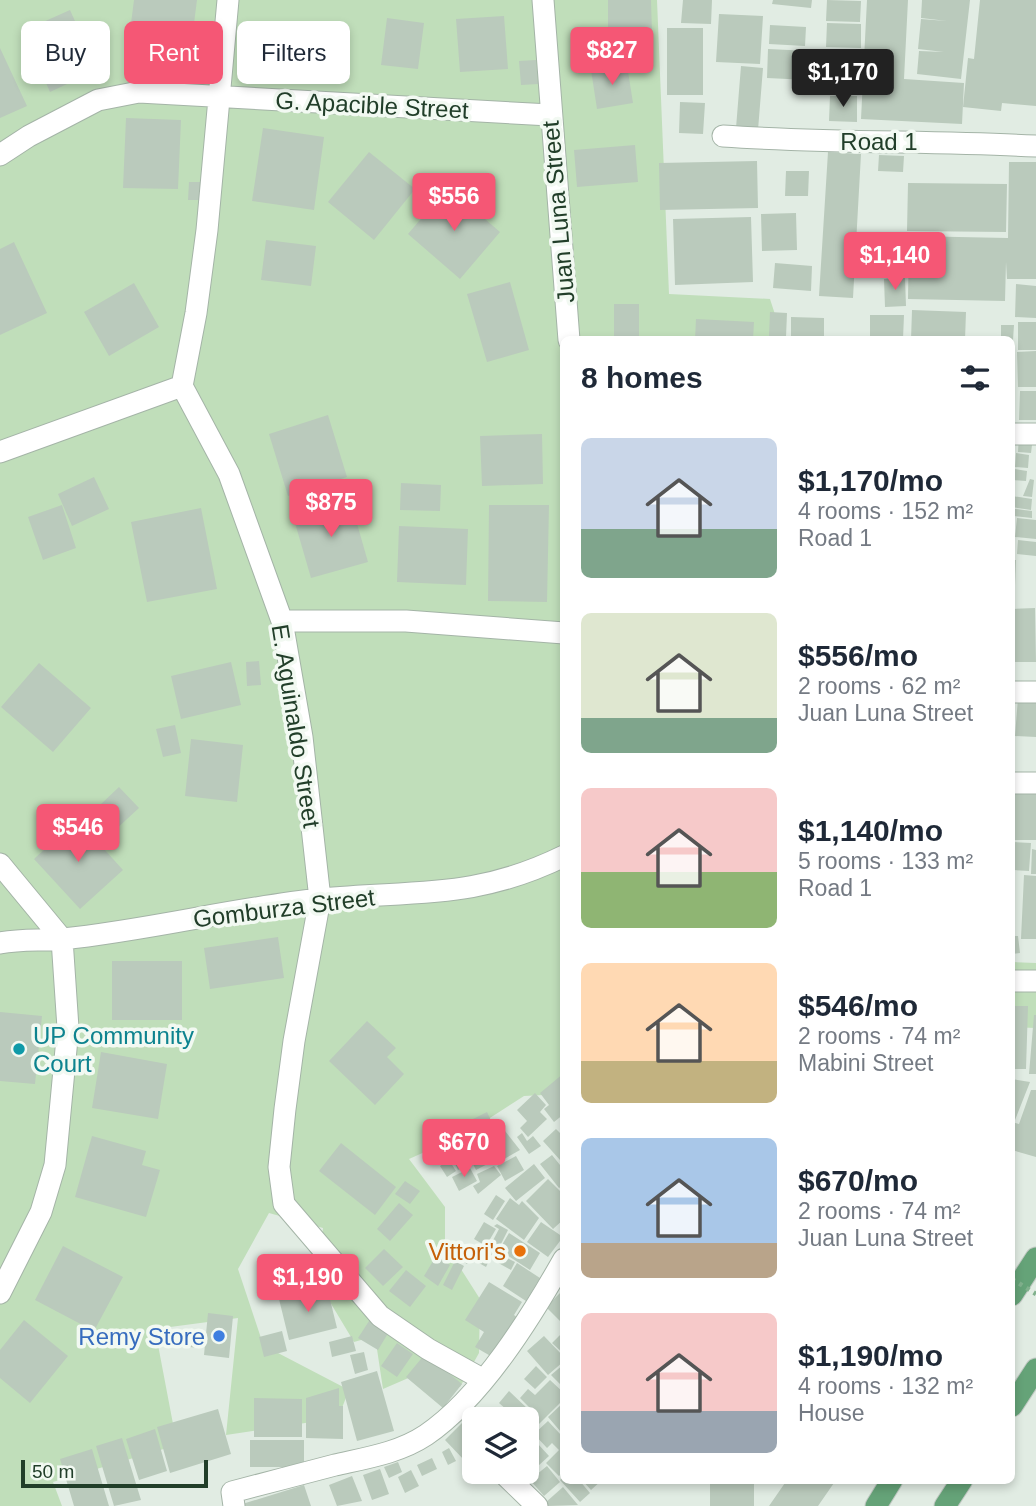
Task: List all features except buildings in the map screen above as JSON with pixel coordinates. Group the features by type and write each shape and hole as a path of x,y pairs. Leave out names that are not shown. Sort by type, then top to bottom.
{"main road":[{"path":"1015,1290 1036,1258"},
{"path":"1015,1401 1036,1369"},
{"path":"876,1506 890,1484"},
{"path":"945,1506 959,1484"}],"street":[{"path":"0,452 182,386 197,313 221,97 228,0"},
{"name":"Juan Luna Street","path":"542,0 569,336"},
{"name":"G. Apacible Street","path":"0,155 29,136 99,100 139,92 550,115"},
{"name":"Road 1","path":"723,136 806,141 917,141 1036,146"},
{"name":"E. Aguinaldo Street","path":"182,386 234,485 282,621 302,737 320,899 294,1041 285,1110 279,1167 284,1204 380,1316 428,1349 482,1379"},
{"path":"1015,434 1036,434"},
{"path":"282,621 406,621 560,633"},
{"path":"1015,692 1036,692"},
{"path":"1015,783 1036,783"},
{"name":"Gomburza Street","path":"0,943 62,939 320,899 440,893 487,886 528,874 560,858"},
{"path":"0,864 62,939 68,1028 55,1165 41,1212 0,1293"},
{"path":"1015,981 1036,981"},
{"path":"470,1407 482,1379 505,1354 537,1307 560,1266"},
{"path":"233,1499 383,1455 462,1415"},
{"path":"514,1484 537,1506"}],"path":[{"path":"1015,1281 1036,1294"}],"green space":[{"path":"0,0 657,0 669,294 770,299 782,336 560,336 560,1094 524,1096 465,1134 409,1159 445,1207 445,1244 480,1299 479,1353 460,1387 429,1363 413,1376 383,1389 375,1336 354,1342 318,1282 323,1228 269,1213 238,1269 262,1341 278,1353 349,1390 338,1418 226,1435 238,1318 155,1329 177,1445 53,1482 62,1506 0,1506"},
{"path":"1015,962 1036,963 1036,1028 1015,1027"}],"place":[{"name":"UP Community Court","path":"19,1049"},
{"name":"Vittori's","path":"520,1251"},
{"name":"Remy Store","path":"219,1336"}]}
